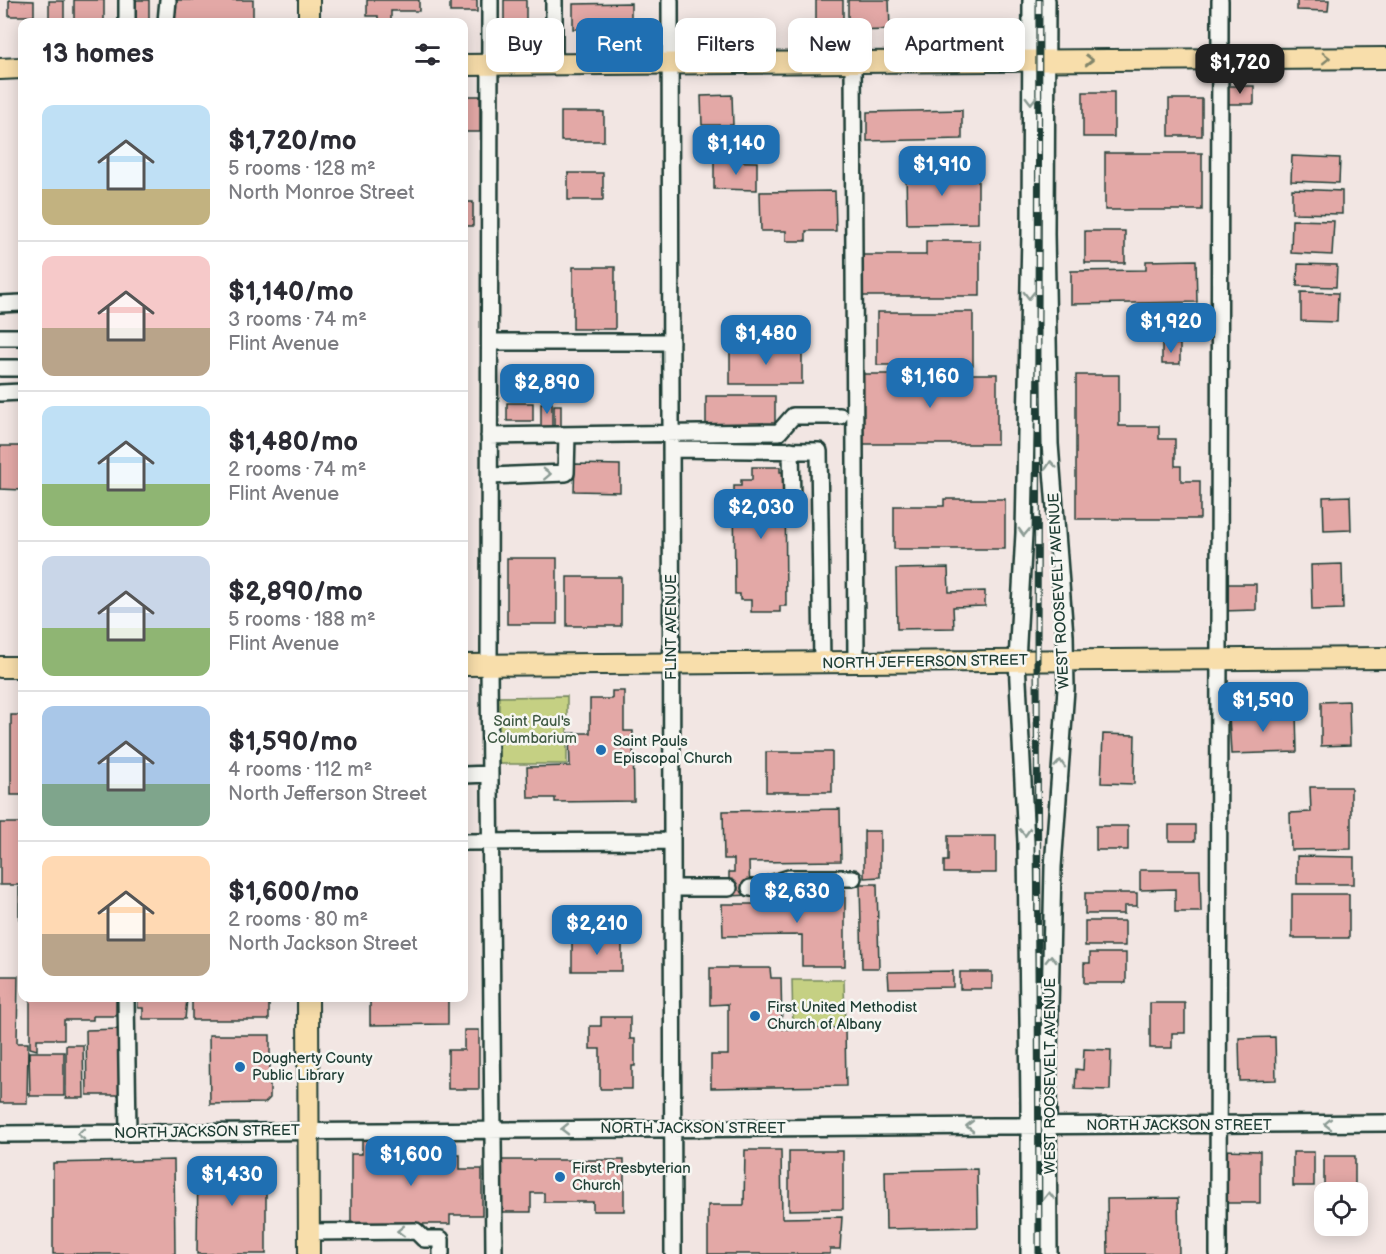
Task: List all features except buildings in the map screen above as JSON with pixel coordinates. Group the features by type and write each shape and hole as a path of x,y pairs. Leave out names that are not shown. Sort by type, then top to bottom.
{"main road":[{"path":"309,0 309,18"},
{"path":"872,62 1386,58"},
{"path":"564,65 788,63"},
{"path":"468,65 486,65"},
{"path":"0,69 18,68"},
{"name":"NORTH JEFFERSON STREET","path":"468,665 1386,658"},
{"path":"0,667 18,667"},
{"path":"308,1002 309,1254"}],"street":[{"path":"127,0 127,18"},
{"path":"166,18 168,0"},
{"path":"490,0 490,18"},
{"path":"554,0 554,18"},
{"name":"FLINT AVENUE","path":"670,0 673,1254"},
{"name":"WEST ROOSEVELT AVENUE","path":"1031,0 1039,61 1046,234 1050,444 1066,695 1053,867 1049,1254"},
{"name":"WEST ROOSEVELT AVENUE","path":"1029,1254 1026,842 1017,661 1039,61 1047,0"},
{"path":"1218,1254 1218,59 1220,0"},
{"path":"490,72 489,665 494,1254"},
{"path":"853,72 856,662"},
{"path":"0,304 18,303"},
{"path":"0,337 18,337"},
{"path":"490,342 671,342"},
{"path":"0,368 18,368"},
{"path":"0,393 18,392"},
{"path":"671,442 779,432 793,416 840,416"},
{"path":"489,436 567,435 819,451 822,663"},
{"path":"489,476 566,473 567,435"},
{"path":"786,502 792,502 791,450"},
{"path":"468,775 490,774"},
{"path":"468,842 672,841"},
{"path":"750,888 789,878 853,878"},
{"path":"672,888 729,888"},
{"path":"126,1002 128,1133"},
{"name":"NORTH JACKSON STREET","path":"0,1134 1386,1123"},
{"path":"308,1232 416,1231 424,1239 441,1239 441,1254"}],"green space":[{"name":"Saint Paul's Columbarium","path":"567,696 567,764 498,764 498,697"},
{"path":"792,980 844,980 845,1028 793,1029"}],"railway":[{"path":"1039,0 1037,661 1039,1254"}],"place":[{"name":"Saint Pauls Episcopal Church","path":"601,750"},
{"name":"First United Methodist Church of Albany","path":"755,1016"},
{"name":"Dougherty County Public Library","path":"240,1067"},
{"name":"First Presbyterian Church","path":"560,1177"}]}
